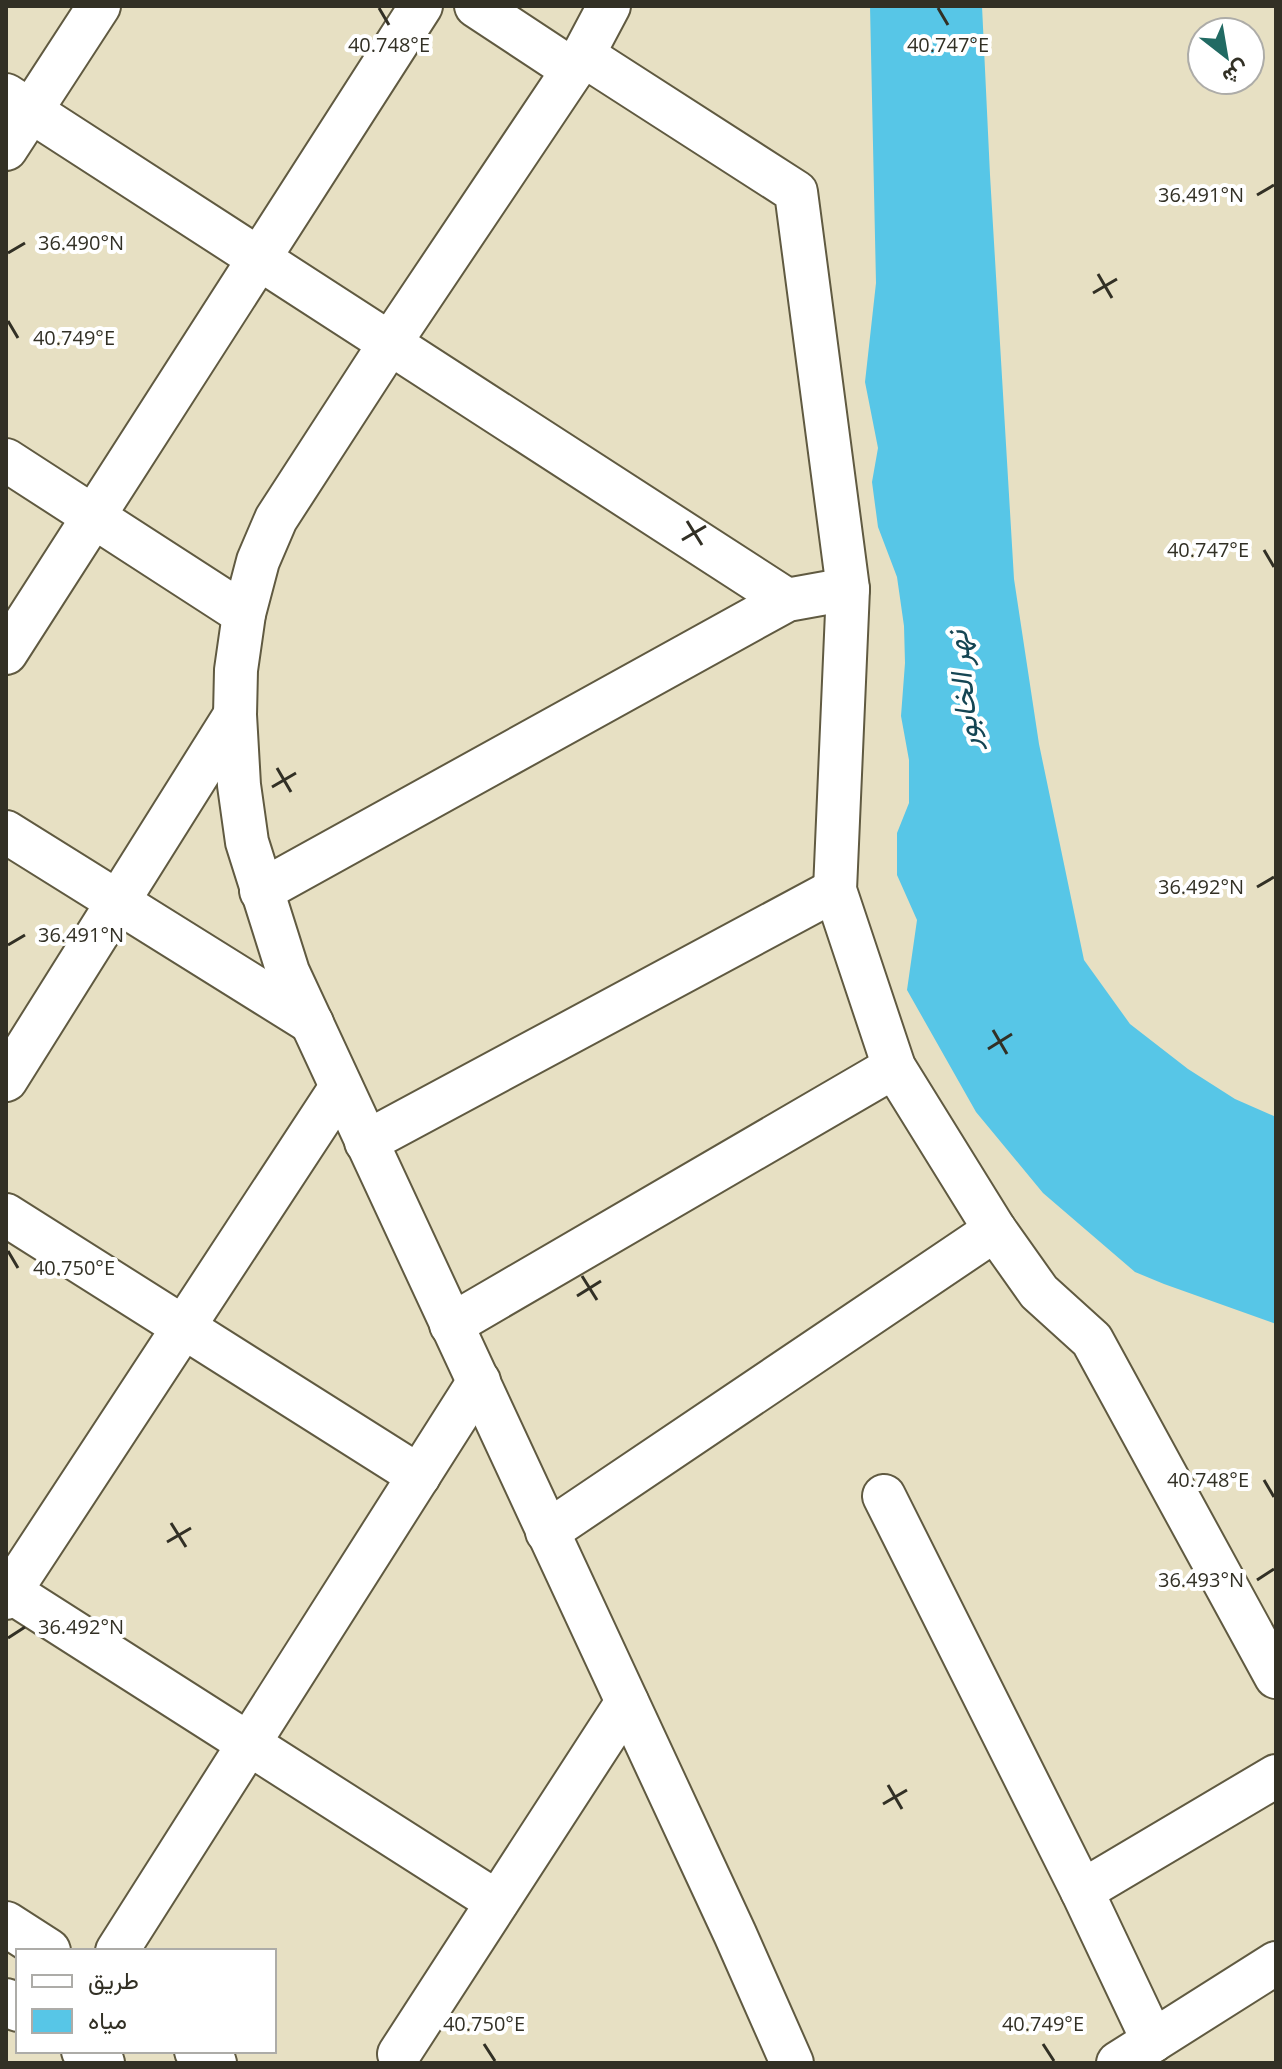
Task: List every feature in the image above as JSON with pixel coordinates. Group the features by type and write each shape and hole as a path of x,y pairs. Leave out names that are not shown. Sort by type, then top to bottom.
{"main road":[{"path":"6,1924 45,1949"}],"street":[{"path":"6,149 18,102 99,6"},
{"path":"6,653 421,6"},
{"path":"476,6 578,62 796,192 848,589 835,890 894,1067 995,1230 1039,1292 1092,1340 1276,1677"},
{"path":"609,6 578,62 276,519 258,561 244,614 236,670 239,785 247,842 288,972 792,2063"},
{"path":"18,102 787,600"},
{"path":"6,460 244,614"},
{"path":"261,891 787,600 848,589"},
{"path":"6,1080 235,715"},
{"path":"6,832 312,1023"},
{"path":"366,1142 835,890"},
{"path":"451,1325 894,1067"},
{"path":"341,1087 7,1593 497,1902"},
{"path":"6,1215 419,1476"},
{"path":"547,1532 995,1230"},
{"path":"118,1949 479,1381"},
{"path":"884,1496 1082,1891 1153,2041"},
{"path":"399,2054 627,1702"},
{"path":"1082,1891 1276,1776"},
{"path":"1118,2063 1276,1963"}],"water":[{"name":"نهر الخابور","path":"870,6 982,6 1014,579 1039,744 1084,960 1130,1024 1188,1069 1235,1099 1276,1117 1276,1324 1135,1272 1043,1193 976,1112 907,990 917,920 897,875 897,833 909,803 909,760 901,716 904,626 897,577 878,527 872,482 878,448 865,382 876,283"}]}
